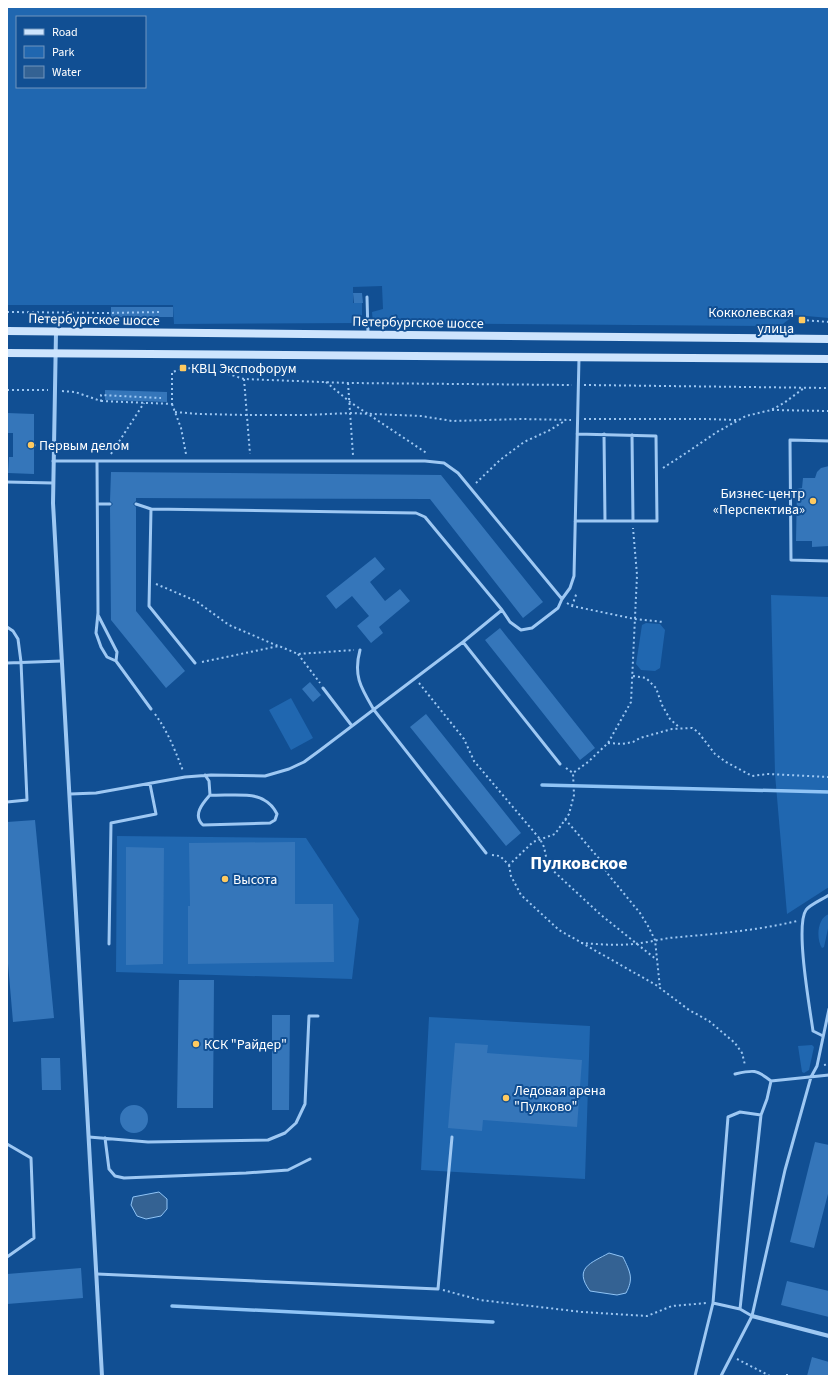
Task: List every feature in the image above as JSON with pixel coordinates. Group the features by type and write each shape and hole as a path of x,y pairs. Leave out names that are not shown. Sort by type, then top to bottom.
{"main road":[{"name":"Петербургское шоссе","path":"7,331 829,339"},
{"path":"7,353 829,359"}],"street":[{"path":"56,332 53,483 102,1376"},
{"path":"752,1316 829,1336"}],"lane":[{"path":"367,297 368,335"},
{"path":"136,504 151,509 416,513 425,517 502,610 510,622 521,630 532,628 558,608 570,588 574,576 579,357"},
{"path":"575,521 657,521 656,436 577,434"},
{"path":"604,434 605,521"},
{"path":"632,435 633,521"},
{"path":"829,441 790,440 791,560 829,561"},
{"path":"53,461 425,461 444,463 458,473 562,600"},
{"path":"97,462 98,613 96,633 101,647 107,657 116,661 151,709"},
{"path":"7,482 53,483"},
{"path":"98,504 110,504"},
{"path":"151,509 149,606 195,663"},
{"path":"70,794 96,793 206,775 265,776 288,769 304,762 314,755 463,642 502,610"},
{"path":"98,613 117,652 116,661"},
{"path":"7,627 13,631 18,639 21,662 27,800 7,802"},
{"path":"463,642 560,764"},
{"path":"360,650 357,663 358,678 362,690 374,710 486,853"},
{"path":"7,663 62,661"},
{"path":"323,688 352,726"},
{"path":"206,775 209,781 210,795 201,804 198,814 200,822 203,825 270,823 275,820 277,814 272,806 263,799 255,796 210,795"},
{"path":"109,944 111,823 156,814 150,784"},
{"path":"823,1036 813,1031 803,953 802,920 806,909 829,895"},
{"path":"721,1376 752,1316 785,1170 811,1077 816,1066 829,1009"},
{"path":"89,1136 148,1142 268,1140 286,1133 296,1123 305,1104 309,1016 318,1016"},
{"path":"735,1074 760,1072 771,1081 793,1077 829,1075"},
{"path":"740,1309 761,1115 767,1099 771,1081"},
{"path":"695,1376 713,1303 728,1116 740,1112 761,1115"},
{"path":"97,1274 438,1289 452,1137"},
{"path":"105,1138 109,1169 115,1176 124,1178 288,1170 310,1159"},
{"path":"7,1144 32,1158 34,1238 7,1257"},
{"path":"713,1303 740,1309 752,1316"}],"path":[{"path":"7,312 161,312"},
{"path":"802,320 829,322"},
{"path":"186,461 186,446 172,404 172,372 186,368 216,370 244,380 829,388"},
{"path":"244,380 251,461"},
{"path":"326,382 367,414 433,457 436,462"},
{"path":"348,382 353,459"},
{"path":"656,472 738,420 746,416 771,410 805,388"},
{"path":"7,390 55,390 75,392 100,401 172,404"},
{"path":"100,401 101,395 161,398"},
{"path":"107,462 144,403"},
{"path":"771,410 804,412 829,411"},
{"path":"175,412 247,415 350,413 421,416 452,421 521,419 578,420 617,418 738,420"},
{"path":"470,488 500,460 524,442 550,430 566,420"},
{"path":"34,445 54,446"},
{"path":"509,865 533,842 555,834 569,814 574,792 573,773 588,762 608,743 632,702 637,575 633,525"},
{"path":"149,581 196,601 229,625 298,654 360,650"},
{"path":"562,600 572,606 635,619 663,622"},
{"path":"195,663 280,646"},
{"path":"298,654 323,688"},
{"path":"633,676 646,678 656,688 662,705 670,719 680,728"},
{"path":"416,678 464,739 474,761 540,839 544,847 548,866 596,910 657,960"},
{"path":"151,709 164,727 174,745 185,778"},
{"path":"608,743 622,744 680,728 692,728 698,732 715,754 726,762 752,776 767,774 829,777"},
{"path":"565,819 602,862 607,873 640,913 648,926 655,940 660,988"},
{"path":"486,853 500,856 509,865 511,876 521,895 559,930 660,988 689,1010 709,1021 735,1043 742,1053 744,1060"},
{"path":"580,943 607,945 636,944 655,940 739,932 802,920"},
{"path":"438,1289 480,1300 582,1312 647,1316 672,1306 713,1303"},
{"path":"731,1356 770,1376"}],"green space":[{"path":"7,7 829,7 829,318 795,315 780,326 373,323 372,312 383,309 382,286 353,287 353,303 362,303 362,323 174,324 173,305 7,305"},
{"path":"771,595 829,597 829,887 787,914 775,774"},
{"path":"646,623 660,624 665,630 660,668 655,671 641,670 636,664 642,625"},
{"path":"291,698 313,738 291,750 269,710"},
{"name":"Высота","path":"117,836 306,838 359,919 352,979 116,972"},
{"path":"829,914 829,924 824,947 822,948 818,934 820,924 825,916"},
{"name":"Ледовая арена \"Пулково\"","path":"429,1017 590,1026 585,1179 421,1170"},
{"path":"812,1045 814,1047 809,1070 804,1073 802,1072 798,1046"}],"water":[{"path":"159,1192 167,1199 167,1209 161,1216 146,1219 137,1216 131,1205 133,1197"},
{"path":"609,1253 623,1257 628,1267 630,1283 626,1293 617,1295 590,1291 585,1283 583,1277 586,1267"}],"building":[{"path":"353,293 362,293 363,303 354,303"},
{"path":"111,307 173,307 173,317 111,317"},
{"path":"105,390 167,392 167,402 105,400"},
{"path":"7,413 34,414 34,474 8,473 9,457 13,457 13,433 7,433"},
{"name":"Бизнес-центр «Перспектива»","path":"829,466 829,546 812,547 812,541 796,541 797,489 802,488 803,478 815,478 817,472 821,468"},
{"path":"111,472 441,475 543,602 523,618 430,499 136,498 136,501 133,504 136,507 136,611 185,671 166,688 111,620 110,507 113,504 110,501"},
{"path":"375,557 385,569 370,582 385,601 400,589 410,601 379,627 383,633 371,643 357,626 369,616 352,596 336,609 326,596"},
{"path":"500,628 595,748 580,760 485,640"},
{"path":"310,682 321,695 313,702 302,689"},
{"path":"426,714 521,833 506,846 410,727"},
{"path":"35,820 54,1018 13,1022 7,952 7,822"},
{"path":"295,842 295,904 333,904 334,962 188,964 188,906 190,906 189,843"},
{"path":"126,847 164,848 163,964 126,965"},
{"name":"КСК \"Райдер\"","path":"179,980 214,980 213,1108 177,1108"},
{"path":"272,1015 290,1015 289,1110 272,1110"},
{"path":"455,1043 488,1045 487,1053 582,1060 577,1127 483,1120 482,1131 448,1128"},
{"path":"41,1058 60,1058 61,1090 42,1090"},
{"path":"134,1105 140,1106 144,1109 147,1113 147,1125 144,1129 140,1132 134,1133 128,1132 124,1129 121,1125 120,1119 121,1113 124,1109 128,1106"},
{"path":"815,1142 829,1145 829,1190 814,1248 790,1242"},
{"path":"81,1268 83,1298 7,1304 7,1274"},
{"path":"787,1281 829,1291 829,1317 781,1305"},
{"path":"812,1357 829,1362 829,1376 807,1376"}],"waterway":[{"path":"542,785 829,792"},
{"path":"172,1306 493,1322"}],"place":[{"name":"Кокколевская улица","path":"802,320"},
{"name":"КВЦ Экспофорум","path":"183,368"},
{"name":"Первым делом","path":"31,445"},
{"name":"Бизнес-центр «Перспектива»","path":"813,501"},
{"name":"Высота","path":"225,879"},
{"name":"КСК \"Райдер\"","path":"196,1044"},
{"name":"Ледовая арена \"Пулково\"","path":"506,1098"}],"district":[{"name":"Пулковское","path":"579,863"}]}
